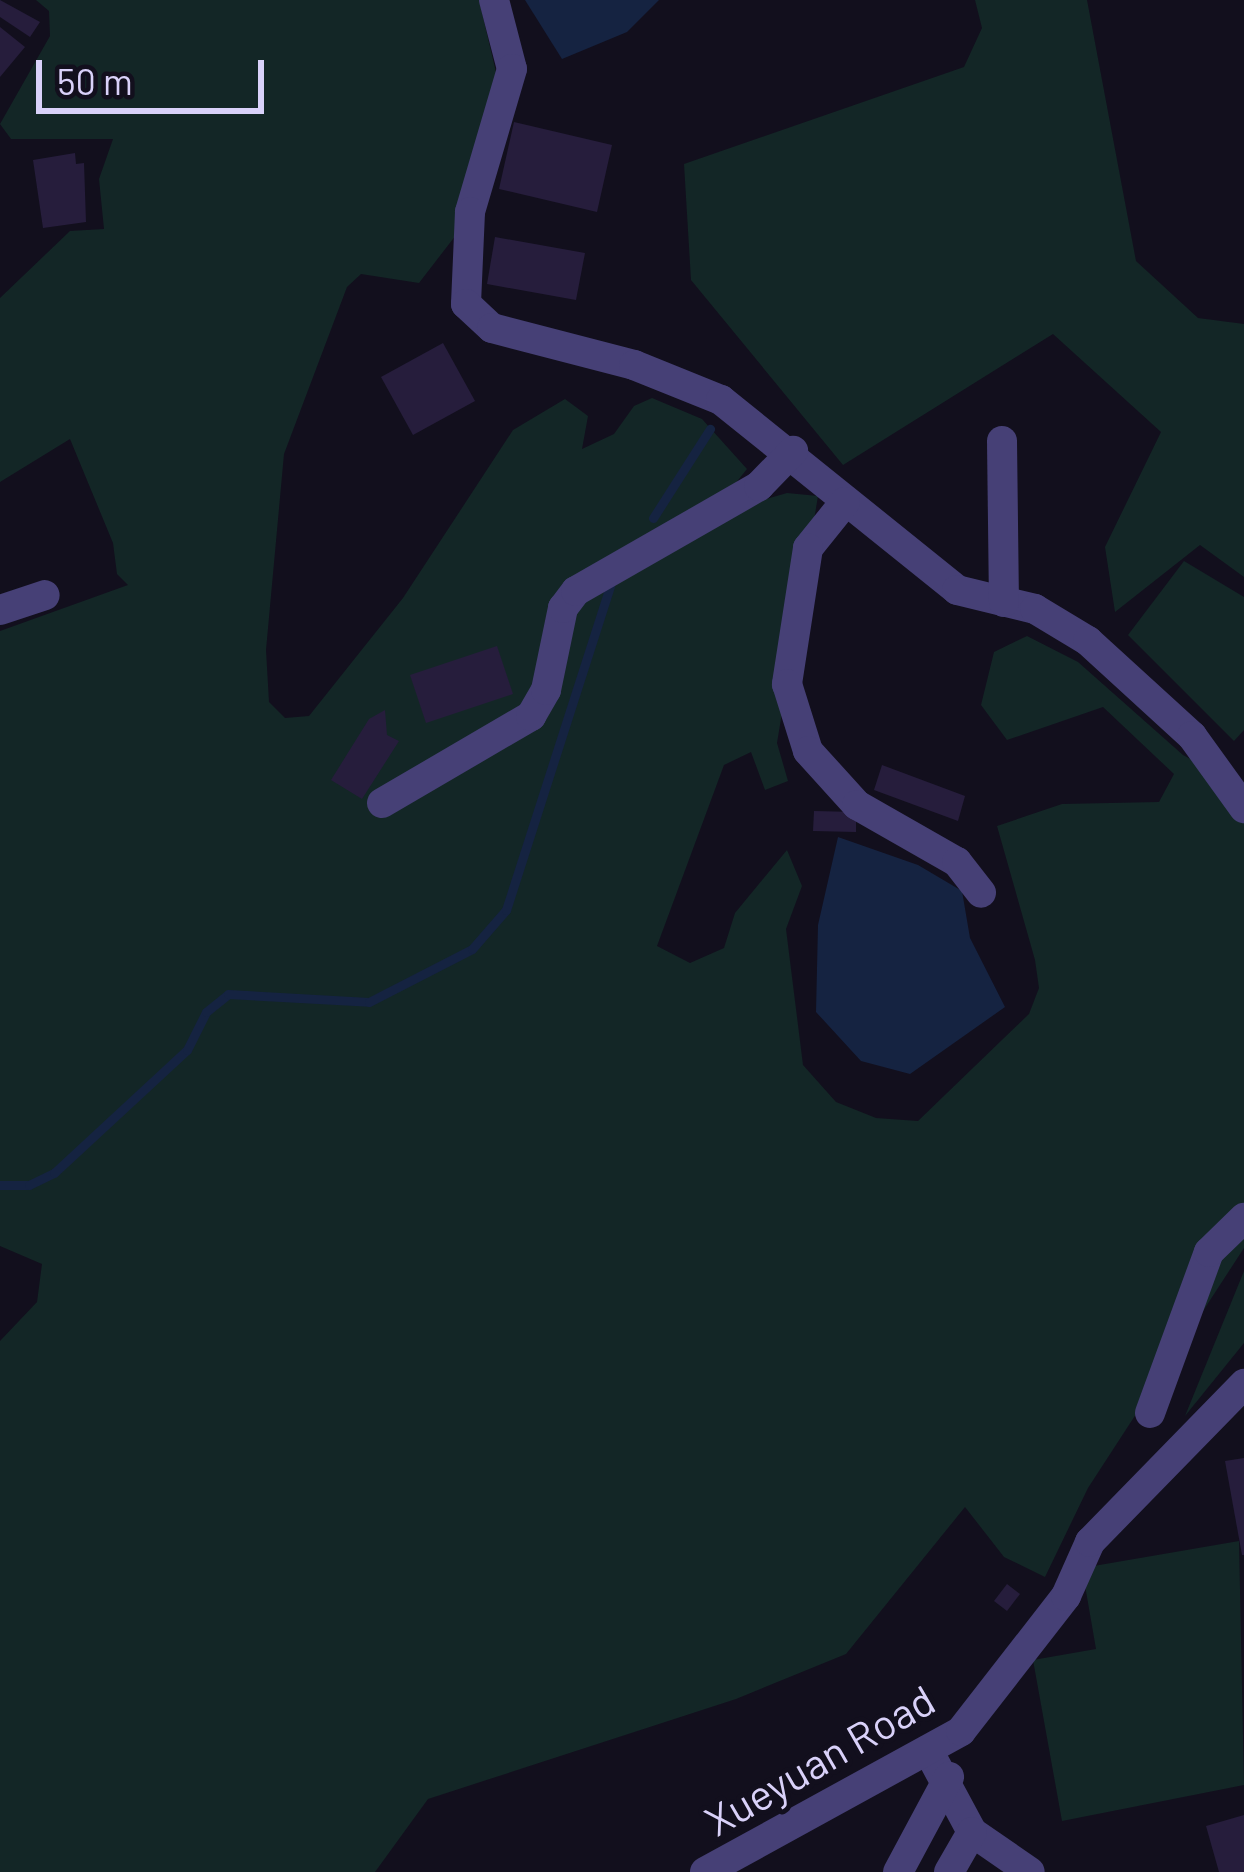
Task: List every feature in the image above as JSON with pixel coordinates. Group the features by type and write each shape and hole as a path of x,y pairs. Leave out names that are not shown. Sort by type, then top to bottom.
{"street":[{"path":"494,0 512,69 470,212 466,304 492,328 634,365 721,400 793,451 844,502 956,590 1035,609 1088,641 1192,736 1244,808"},
{"path":"1002,441 1004,602"},
{"path":"382,803 532,716 546,690 563,608 576,592 759,486 793,451"},
{"path":"844,502 808,548 787,684 808,751 857,806 958,862 981,893"},
{"path":"0,610 45,595"},
{"path":"1150,1413 1209,1252 1244,1218"},
{"name":"Xueyuan Road","path":"705,1872 961,1731 1066,1596 1090,1542 1244,1384"},
{"path":"928,1750 949,1778 972,1832 1030,1872"},
{"path":"898,1872 949,1778"},
{"path":"949,1872 972,1832"}],"green space":[{"path":"36,0 479,0 499,85 456,235 419,283 361,274 347,287 284,454 266,650 269,702 285,718 309,716 403,598 513,430 565,399 588,416 582,449 614,434 634,406 652,398 702,419 747,469 710,515 787,493 818,496 777,743 788,781 765,790 751,752 724,765 657,946 690,963 724,948 735,913 787,850 802,886 786,929 803,1065 836,1102 876,1118 918,1121 1029,1014 1039,988 1035,960 997,826 1062,804 1159,802 1174,774 1103,707 1007,740 981,705 994,652 1027,636 1078,662 1183,755 1244,788 1244,1248 1088,1488 1045,1577 1004,1557 965,1507 846,1654 736,1699 428,1799 375,1872 0,1872 0,1341 37,1302 42,1264 0,1246 0,631 128,585 117,574 113,543 70,439 0,482 0,298 70,231 104,229 99,179 113,139 11,139 0,124 50,36 49,11"},
{"path":"975,0 1087,0 1136,261 1198,318 1244,324 1244,577 1200,545 1115,612 1105,547 1161,432 1053,334 843,465 691,280 684,164 964,67 982,28"},
{"path":"1184,561 1244,597 1244,730 1234,741 1128,635"},
{"path":"1244,1271 1244,1343 1185,1416"},
{"path":"1239,1541 1244,1785 1062,1821 1033,1660 1096,1649 1082,1568"}],"water":[{"path":"525,0 659,0 627,32 562,59"},
{"path":"838,837 918,865 962,891 970,938 1005,1007 910,1074 861,1061 816,1012 818,925"}],"building":[{"path":"0,0 40,22 30,37 0,17"},
{"path":"0,27 25,47 0,77"},
{"path":"514,122 612,145 597,212 499,189"},
{"path":"75,153 76,164 84,163 86,222 43,228 33,160"},
{"path":"495,237 585,253 576,300 487,284"},
{"path":"443,343 475,401 413,435 381,377"},
{"path":"497,646 513,694 426,723 410,675"},
{"path":"385,710 387,735 399,741 362,799 331,780 369,719"},
{"path":"882,765 965,796 958,821 874,790"},
{"path":"814,811 856,812 856,832 813,831"},
{"path":"1244,1458 1244,1555 1242,1555 1225,1461"},
{"path":"1007,1584 1020,1594 1007,1611 994,1601"},
{"path":"1244,1815 1244,1872 1219,1872 1206,1826"}],"waterway":[{"path":"653,518 710,429"},
{"path":"0,1185 29,1185 54,1173 187,1050 206,1012 228,994 369,1002 472,949 506,910 610,586"}]}
